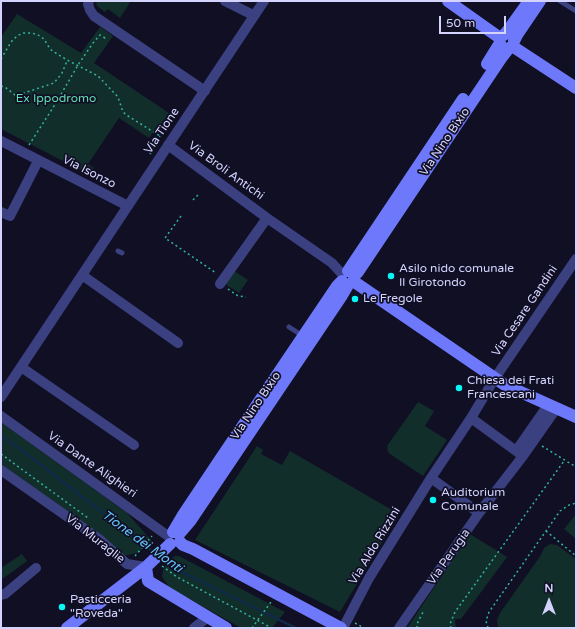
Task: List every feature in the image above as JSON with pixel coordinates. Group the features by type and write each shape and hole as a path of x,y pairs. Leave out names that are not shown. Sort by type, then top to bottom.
{"street":[{"path":"89,1 88,4 94,16 204,91"},
{"path":"225,1 253,15"},
{"name":"Via Tione","path":"1,397 253,15 264,1"},
{"path":"448,1 576,88"},
{"name":"Via Nino Bixio","path":"507,42 509,30 529,1"},
{"name":"Via Nino Bixio","path":"174,538 191,520 337,304 348,278 495,52 517,35 540,1"},
{"name":"Via Isonzo","path":"1,141 128,206"},
{"name":"Via Broli Antichi","path":"168,145 267,218 332,263 348,278"},
{"path":"1,212 10,216 38,161"},
{"name":"Via Broli Antichi","path":"222,281 267,218"},
{"name":"Via Cesare Gandini","path":"495,378 576,259"},
{"path":"82,275 178,343"},
{"path":"348,278 505,385 576,417"},
{"name":"Via Nino Bixio","path":"174,538 183,515 337,286 348,278"},
{"path":"21,367 134,445"},
{"name":"Via Aldo Rizzini","path":"342,628 369,578 495,378"},
{"name":"Via Perugia","path":"399,628 552,407"},
{"name":"Via Dante Alighieri","path":"1,416 157,528 174,538"},
{"path":"471,418 519,454"},
{"name":"Via Muraglie","path":"1,470 99,539 127,564 146,567"},
{"path":"431,478 479,513"},
{"path":"67,628 146,567 174,538 183,545 342,628"},
{"path":"146,567 148,581 226,628"},
{"path":"1,594 5,594 36,568"},
{"path":"194,628 208,617"}],"lane":[{"path":"560,1 576,11"},
{"path":"289,327 304,336"}],"path":[{"path":"24,153 78,65 100,35 105,38 112,28"},
{"path":"1,60 11,42 17,36 23,33 32,33 44,39 50,49 67,60 98,76 118,97 123,112 128,116 160,136 166,129 175,135"},
{"path":"1,86 5,87 14,95 18,95 54,83 62,73 67,60"},
{"path":"193,200 199,194"},
{"path":"181,216 165,238 222,281 238,296 246,297"},
{"path":"538,444 576,467"},
{"path":"451,628 450,624 455,612 565,460"},
{"path":"488,628 486,621 489,612 546,531 564,507 576,503"},
{"path":"546,531 576,556"},
{"path":"134,557 149,539"},
{"path":"162,566 177,577 268,626"},
{"path":"252,628 267,608"},
{"path":"417,628 417,624 423,611"}],"green space":[{"path":"96,1 131,1 120,18 108,9 105,12 97,6"},
{"name":"Ex Ippodromo","path":"17,14 81,53 100,27 113,36 94,63 172,115 161,132 155,129 149,138 119,118 88,164 94,168 90,175 1,129 1,37"},
{"path":"234,271 248,280 239,293 225,284"},
{"path":"418,402 434,411 425,426 447,440 423,476 390,454 387,446"},
{"path":"1,422 127,513 152,541 137,553 123,556 95,532 1,464"},
{"path":"257,446 263,450 261,454 282,465 290,451 399,514 340,612 195,540"},
{"path":"576,514 576,539 564,529"},
{"path":"470,534 507,557 461,619 455,619 456,628 407,628"},
{"path":"550,544 557,545 576,559 576,628 498,628 497,620 500,613 541,555 544,548"},
{"path":"22,554 27,561 1,580 1,568"},
{"path":"175,556 179,556 285,612 272,628 241,628 170,588 162,577 163,570 168,561"}],"waterway":[{"name":"Tione dei Monti","path":"1,436 23,451 155,553"},
{"name":"Tione dei Monti","path":"160,557 172,567 296,628"}],"place":[{"name":"Asilo nido comunale Il Girotondo","path":"391,276"},
{"name":"Le Fregole","path":"355,299"},
{"name":"Chiesa dei Frati Francescani","path":"459,388"},
{"name":"Auditorium Comunale","path":"433,500"},
{"name":"Pasticceria \"Roveda\"","path":"62,607"}]}
